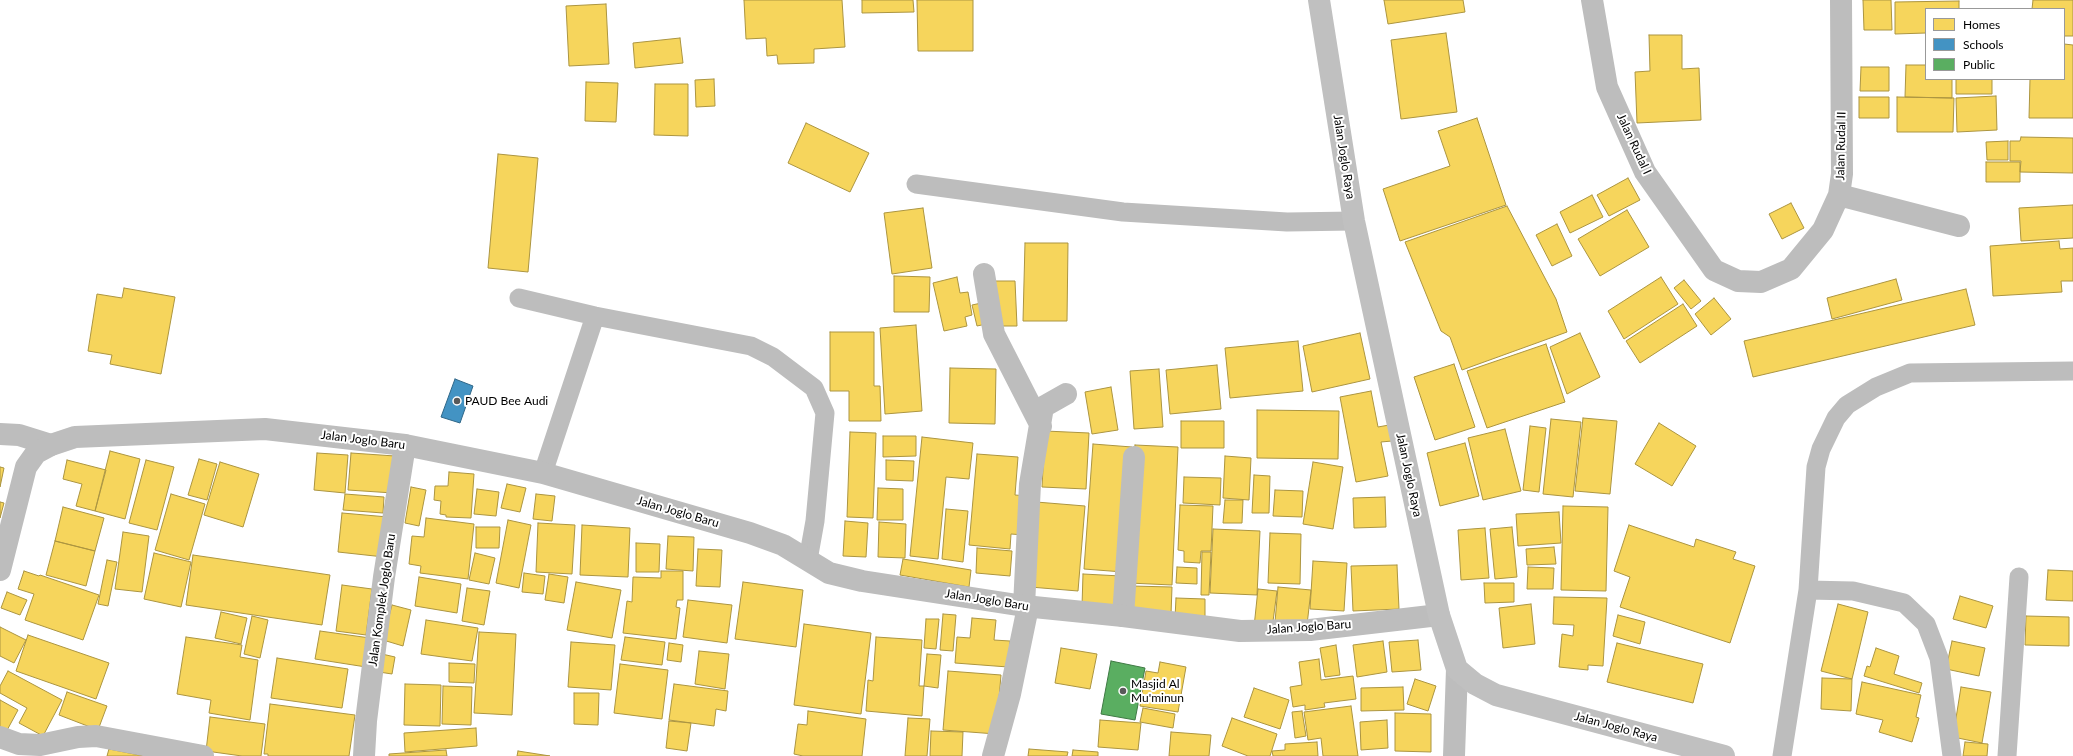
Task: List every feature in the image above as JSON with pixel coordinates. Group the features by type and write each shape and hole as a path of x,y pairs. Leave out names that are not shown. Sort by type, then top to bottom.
{"main road":[{"name":"Jalan Joglo Raya","path":"1319,0 1354,222 1439,615 1457,669 1475,684 1496,695 1724,756"}],"street":[{"name":"Jalan Rudal I","path":"1592,0 1607,87 1645,172 1714,270 1738,281"},
{"name":"Jalan Rudal II","path":"1738,281 1761,282 1791,269 1823,230 1838,195 1842,174 1841,0"},
{"path":"1838,195 1959,226"},
{"path":"984,274 994,334 1040,426"},
{"path":"993,756 1010,694 1026,607 1030,484 1043,407 1066,394"},
{"name":"Jalan Joglo Baru","path":"0,570 26,467 36,453 51,445 75,437 266,429 405,445 543,473 750,533 783,545 829,573 855,579 1026,607 1123,616 1240,631 1310,630 1439,615"},
{"path":"0,434 19,435 51,445"},
{"name":"Jalan Komplek Joglo Baru","path":"364,756 366,721 383,585 405,445"},
{"path":"1123,616 1134,457"},
{"path":"1454,756 1457,669"},
{"path":"0,737 18,744 40,745 78,737 96,736 203,756"}],"lane":[{"path":"916,184 1123,212 1287,222 1354,222"},
{"path":"519,298 595,316 751,346 773,357 814,388 825,413 815,521 808,560"},
{"path":"543,473 595,316"},
{"path":"1782,756 1808,590 1816,466 1821,448 1836,418 1847,405 1876,387 1910,373 2073,371"},
{"path":"2007,756 2018,577"},
{"path":"1808,590 1853,591 1904,603 1926,624 1939,658 1952,756"}],"building: Homes":[{"path":"744,0 842,0 845,47 814,49 814,63 778,64 777,55 767,56 766,38 746,39"},
{"path":"862,0 913,0 914,12 862,13"},
{"path":"917,0 973,0 973,51 918,51"},
{"path":"1384,0 1463,0 1465,12 1388,24"},
{"path":"1863,0 1891,0 1892,30 1864,30"},
{"path":"2033,0 2073,0 2073,36 2065,36 2065,8 2032,8"},
{"path":"1959,1 1959,8 1925,8 1925,33 1895,34 1895,2"},
{"path":"606,4 609,64 569,66 566,6"},
{"path":"1446,33 1457,112 1401,119 1391,40"},
{"path":"1649,35 1682,35 1682,69 1699,68 1701,120 1637,123 1635,72 1650,71"},
{"path":"680,38 683,63 635,68 633,43"},
{"path":"2065,44 2073,45 2073,118 2029,118 2030,80 2065,80"},
{"path":"1906,65 1925,65 1925,80 1952,80 1952,98 1905,97"},
{"path":"1861,67 1889,67 1889,91 1860,91"},
{"path":"714,79 715,106 696,107 695,80"},
{"path":"1956,80 1992,80 1992,94 1956,94"},
{"path":"586,82 618,83 616,122 585,121"},
{"path":"655,84 688,84 688,136 654,135"},
{"path":"1996,96 1997,130 1957,132 1956,98"},
{"path":"1859,97 1889,97 1889,118 1859,118"},
{"path":"1897,97 1954,98 1953,132 1897,132"},
{"path":"1477,118 1506,205 1400,241 1383,189 1450,166 1438,131"},
{"path":"806,123 869,153 850,192 788,163"},
{"path":"2021,137 2073,138 2073,173 2020,172 2021,161 2010,161 2010,141 2020,141"},
{"path":"2008,141 2008,160 1987,160 1986,142"},
{"path":"498,154 538,158 528,272 488,268"},
{"path":"1986,162 2020,162 2020,182 1986,182"},
{"path":"1628,178 1640,200 1609,216 1597,195"},
{"path":"1592,195 1603,217 1570,233 1560,212"},
{"path":"1791,203 1804,228 1782,239 1769,214"},
{"path":"2073,205 2073,238 2021,241 2019,208"},
{"path":"1507,206 1556,299 1567,332 1462,370 1450,337 1441,331 1405,242"},
{"path":"923,208 932,268 892,274 884,213"},
{"path":"1627,210 1649,247 1600,276 1578,239"},
{"path":"1557,224 1572,256 1552,266 1536,235"},
{"path":"2059,241 2060,249 2073,248 2073,281 2061,281 2062,292 1993,296 1990,246"},
{"path":"1025,243 1068,243 1067,321 1023,321"},
{"path":"894,276 930,277 929,312 894,312"},
{"path":"957,277 960,293 968,292 972,315 965,317 967,326 944,331 933,283"},
{"path":"1661,277 1678,304 1624,339 1608,311"},
{"path":"1896,279 1902,300 1832,319 1827,298"},
{"path":"1684,280 1701,301 1691,309 1674,288"},
{"path":"993,281 1015,281 1017,326 995,326"},
{"path":"124,288 175,297 161,374 110,364 112,355 88,351 97,294 122,298"},
{"path":"1966,289 1975,325 1753,377 1744,341"},
{"path":"1714,298 1731,319 1711,335 1695,314"},
{"path":"986,302 991,323 977,326 972,305"},
{"path":"1683,304 1697,326 1640,363 1626,341"},
{"path":"916,325 922,411 885,414 880,328"},
{"path":"830,332 874,332 874,386 880,386 881,421 849,421 849,391 830,391"},
{"path":"1360,333 1370,379 1312,392 1303,346"},
{"path":"1580,333 1600,377 1567,394 1550,347"},
{"path":"1298,341 1303,391 1230,398 1225,348"},
{"path":"1546,344 1565,402 1487,428 1467,371"},
{"path":"1454,364 1475,427 1435,440 1414,377"},
{"path":"1217,365 1221,409 1170,414 1166,370"},
{"path":"950,368 996,369 995,424 949,423"},
{"path":"1159,369 1163,427 1134,429 1130,371"},
{"path":"1111,387 1118,430 1092,434 1085,392"},
{"path":"1371,391 1378,427 1389,425 1392,441 1381,442 1388,476 1356,482 1340,397"},
{"path":"1257,410 1339,411 1338,459 1257,458"},
{"path":"1583,418 1617,421 1610,494 1575,491"},
{"path":"1551,419 1581,422 1573,497 1543,494"},
{"path":"1181,421 1224,421 1224,448 1181,448"},
{"path":"1659,423 1696,446 1672,486 1635,464"},
{"path":"1530,426 1546,428 1539,492 1523,490"},
{"path":"1505,429 1521,491 1483,500 1468,438"},
{"path":"1045,431 1089,433 1086,489 1042,487"},
{"path":"850,432 876,433 873,518 847,517"},
{"path":"883,436 916,436 916,456 883,457"},
{"path":"922,437 973,443 969,479 946,477 938,559 910,556"},
{"path":"1465,443 1479,496 1440,506 1427,453"},
{"path":"1093,444 1132,447 1123,572 1084,569"},
{"path":"1135,445 1178,447 1172,585 1129,583"},
{"path":"110,451 140,459 125,519 95,511"},
{"path":"317,453 348,455 345,493 314,490"},
{"path":"351,453 395,456 393,493 348,490"},
{"path":"977,454 1018,457 1015,495 1028,496 1024,535 1011,534 1010,549 969,545"},
{"path":"1225,456 1251,458 1249,500 1223,498"},
{"path":"199,459 217,464 207,500 188,495"},
{"path":"67,460 106,470 95,511 76,506 82,484 63,479"},
{"path":"146,460 174,467 157,530 129,523"},
{"path":"886,460 914,461 913,481 886,480"},
{"path":"220,462 259,474 243,527 204,515"},
{"path":"1313,462 1343,467 1333,529 1303,524"},
{"path":"0,467 4,468 0,487"},
{"path":"449,472 474,474 471,518 446,517 446,515 440,514 441,501 434,500 435,486 448,486"},
{"path":"1254,475 1270,476 1269,513 1252,513"},
{"path":"1184,477 1221,478 1220,505 1183,503"},
{"path":"507,484 526,488 520,512 501,508"},
{"path":"411,487 426,490 419,526 405,523"},
{"path":"878,488 903,489 903,520 877,520"},
{"path":"477,489 499,492 496,516 474,514"},
{"path":"1275,490 1303,491 1302,517 1273,516"},
{"path":"171,494 205,504 189,560 155,550"},
{"path":"345,494 384,497 383,513 343,510"},
{"path":"536,494 555,496 552,521 533,519"},
{"path":"1385,497 1386,527 1354,528 1353,498"},
{"path":"1225,500 1243,500 1242,523 1223,523"},
{"path":"0,502 4,503 0,518"},
{"path":"1036,502 1085,506 1078,591 1030,587"},
{"path":"1180,505 1213,506 1211,551 1201,551 1200,563 1184,562 1184,551 1178,550"},
{"path":"1563,506 1608,507 1606,591 1561,590"},
{"path":"63,507 104,518 95,551 55,541"},
{"path":"946,509 968,511 963,562 942,559"},
{"path":"1559,512 1561,543 1518,546 1516,514"},
{"path":"342,513 388,517 384,557 338,552"},
{"path":"426,518 474,524 468,579 420,573 421,566 409,564 412,536 424,537"},
{"path":"508,520 531,525 519,588 496,583"},
{"path":"845,521 868,523 866,557 843,556"},
{"path":"879,522 906,524 905,558 878,557"},
{"path":"538,523 575,525 572,574 536,572"},
{"path":"582,525 630,528 628,577 580,575"},
{"path":"1629,525 1694,547 1696,539 1736,552 1733,559 1755,566 1730,643 1620,607 1630,577 1614,571"},
{"path":"476,527 500,527 499,548 476,548"},
{"path":"1512,527 1517,577 1495,579 1490,529"},
{"path":"1485,528 1489,578 1461,580 1458,530"},
{"path":"1213,529 1260,531 1257,595 1210,593"},
{"path":"123,532 149,536 142,592 115,589"},
{"path":"1270,533 1301,534 1300,584 1268,583"},
{"path":"668,536 694,537 693,571 666,569"},
{"path":"55,541 95,551 86,586 46,575"},
{"path":"636,543 660,544 659,572 636,572"},
{"path":"1554,547 1556,564 1527,565 1526,549"},
{"path":"977,548 1012,551 1010,576 976,573"},
{"path":"698,549 722,550 720,587 696,586"},
{"path":"1202,552 1211,552 1209,595 1201,595"},
{"path":"154,553 191,562 181,607 144,599"},
{"path":"475,553 495,558 489,584 469,580"},
{"path":"193,555 330,575 322,625 186,605"},
{"path":"903,559 971,570 969,587 900,575"},
{"path":"107,560 117,562 108,606 98,604"},
{"path":"1313,561 1347,563 1344,611 1310,609"},
{"path":"1397,565 1399,609 1353,611 1351,566"},
{"path":"1177,567 1197,568 1197,584 1176,583"},
{"path":"1528,567 1554,568 1553,589 1527,589"},
{"path":"2048,570 2073,571 2073,601 2046,600"},
{"path":"24,571 99,595 83,640 25,620 34,594 18,589"},
{"path":"661,571 683,571 683,600 677,600 676,607 680,608 676,639 623,633 627,601 632,602 633,577 661,578"},
{"path":"524,573 545,576 543,594 522,592"},
{"path":"549,574 568,577 564,603 545,600"},
{"path":"1083,574 1121,576 1120,608 1082,606"},
{"path":"419,577 461,584 457,613 415,606"},
{"path":"576,582 621,590 612,638 567,630"},
{"path":"743,582 803,590 796,647 735,639"},
{"path":"1484,583 1514,583 1514,602 1485,603"},
{"path":"342,585 372,589 366,635 336,631"},
{"path":"1131,586 1172,587 1171,615 1130,614"},
{"path":"1278,587 1311,590 1307,625 1275,622"},
{"path":"467,588 490,591 484,625 462,621"},
{"path":"1258,589 1277,591 1272,629 1254,627"},
{"path":"7,592 27,600 20,615 1,608"},
{"path":"1960,596 1993,606 1986,628 1953,619"},
{"path":"1554,597 1607,598 1603,666 1588,665 1588,670 1559,667 1562,634 1573,636 1574,625 1553,624"},
{"path":"1176,598 1205,599 1205,619 1175,618"},
{"path":"688,600 732,605 727,643 683,637"},
{"path":"1531,604 1535,644 1503,648 1499,608"},
{"path":"1838,604 1868,612 1852,679 1821,671"},
{"path":"392,605 411,610 403,646 383,640"},
{"path":"221,612 247,618 241,644 215,638"},
{"path":"943,614 956,615 953,651 940,650"},
{"path":"1618,615 1645,622 1640,644 1613,636"},
{"path":"252,616 268,620 260,658 244,654"},
{"path":"2026,616 2069,617 2069,646 2025,645"},
{"path":"972,618 996,620 994,640 1010,641 1008,667 955,663 957,637 970,638"},
{"path":"926,619 939,619 936,649 924,648"},
{"path":"426,620 478,628 472,661 421,654"},
{"path":"804,624 871,633 861,714 794,705"},
{"path":"0,627 26,640 14,663 0,656"},
{"path":"320,631 370,638 366,667 315,659"},
{"path":"479,632 516,634 512,715 474,713"},
{"path":"28,635 109,663 96,699 16,671"},
{"path":"186,637 242,645 240,657 258,660 250,720 209,713 211,700 177,694"},
{"path":"625,637 665,642 662,665 621,660"},
{"path":"876,637 922,640 919,686 924,686 922,716 866,711 868,680 873,681"},
{"path":"1418,640 1421,670 1392,672 1389,642"},
{"path":"1383,641 1387,672 1357,677 1353,645"},
{"path":"1952,641 1985,648 1979,676 1946,669"},
{"path":"571,642 615,645 611,690 568,687"},
{"path":"669,643 683,645 681,662 667,660"},
{"path":"1617,643 1703,664 1693,703 1607,682"},
{"path":"1336,645 1340,675 1325,677 1320,648"},
{"path":"1061,648 1097,654 1090,689 1055,683"},
{"path":"1876,648 1899,656 1894,674 1922,683 1919,693 1864,676 1867,666 1870,667"},
{"path":"699,651 729,654 725,689 695,684"},
{"path":"382,654 395,657 392,674 379,672"},
{"path":"927,654 941,655 938,688 924,686"},
{"path":"277,658 348,669 342,708 271,698"},
{"path":"1319,659 1321,680 1353,676 1356,699 1324,703 1325,707 1305,710 1305,705 1293,707 1290,687 1302,685 1299,662"},
{"path":"1160,662 1186,667 1178,712 1140,706 1146,671 1158,673"},
{"path":"449,663 475,664 474,683 449,682"},
{"path":"620,664 668,670 662,719 614,713"},
{"path":"8,671 62,700 43,736 19,723 27,708 0,693 0,686"},
{"path":"948,671 1001,675 996,734 943,730"},
{"path":"1822,678 1852,679 1851,711 1821,709"},
{"path":"1415,679 1436,686 1428,711 1407,704"},
{"path":"1862,682 1921,695 1916,717 1919,718 1912,742 1879,732 1883,720 1856,714"},
{"path":"405,684 441,685 440,726 404,725"},
{"path":"674,684 728,691 726,711 716,709 714,726 669,720"},
{"path":"443,686 472,687 471,725 442,724"},
{"path":"1403,687 1404,710 1361,711 1361,688"},
{"path":"1961,687 1991,692 1982,743 1953,737"},
{"path":"1254,688 1289,700 1280,729 1244,717"},
{"path":"67,692 107,706 98,730 59,715"},
{"path":"574,693 599,693 598,725 574,724"},
{"path":"0,700 18,710 5,734 0,732"},
{"path":"270,704 355,715 349,756 268,756 268,754 264,754"},
{"path":"1351,706 1358,756 1323,756 1321,738 1308,740 1304,712"},
{"path":"1143,708 1175,714 1173,728 1140,722"},
{"path":"808,711 866,719 862,756 803,756 794,754 798,724 807,725"},
{"path":"1302,711 1306,736 1295,738 1292,712"},
{"path":"1395,713 1431,714 1431,752 1395,751"},
{"path":"210,717 265,724 261,756 242,756 206,751"},
{"path":"908,718 930,719 927,756 905,756"},
{"path":"1232,718 1277,734 1270,756 1248,756 1222,746"},
{"path":"1100,720 1141,723 1138,750 1098,747"},
{"path":"1387,720 1388,748 1361,750 1360,722"},
{"path":"669,721 691,723 687,751 666,748"},
{"path":"476,728 477,746 405,752 404,733"},
{"path":"931,731 963,732 962,756 930,756"},
{"path":"1171,732 1211,735 1209,756 1169,756"},
{"path":"1317,742 1318,756 1273,756 1272,751 1285,750 1285,744"},
{"path":"1965,742 1988,744 1987,756 1963,756"},
{"path":"109,749 144,756 107,756"},
{"path":"1029,749 1068,752 1067,756 1028,756"},
{"path":"446,750 447,756 389,756 389,754"},
{"path":"1073,750 1098,752 1098,756 1072,756"},
{"path":"518,751 550,756 517,756"}],"building: Schools":[{"name":"PAUD Bee Audi","path":"455,379 473,386 460,423 441,417"}],"building: Public":[{"name":"Masjid Al Mu'minun","path":"1111,661 1145,668 1135,720 1101,714"}],"place":[{"name":"PAUD Bee Audi","path":"457,401"},
{"name":"Masjid Al Mu'minun","path":"1123,691"}]}
